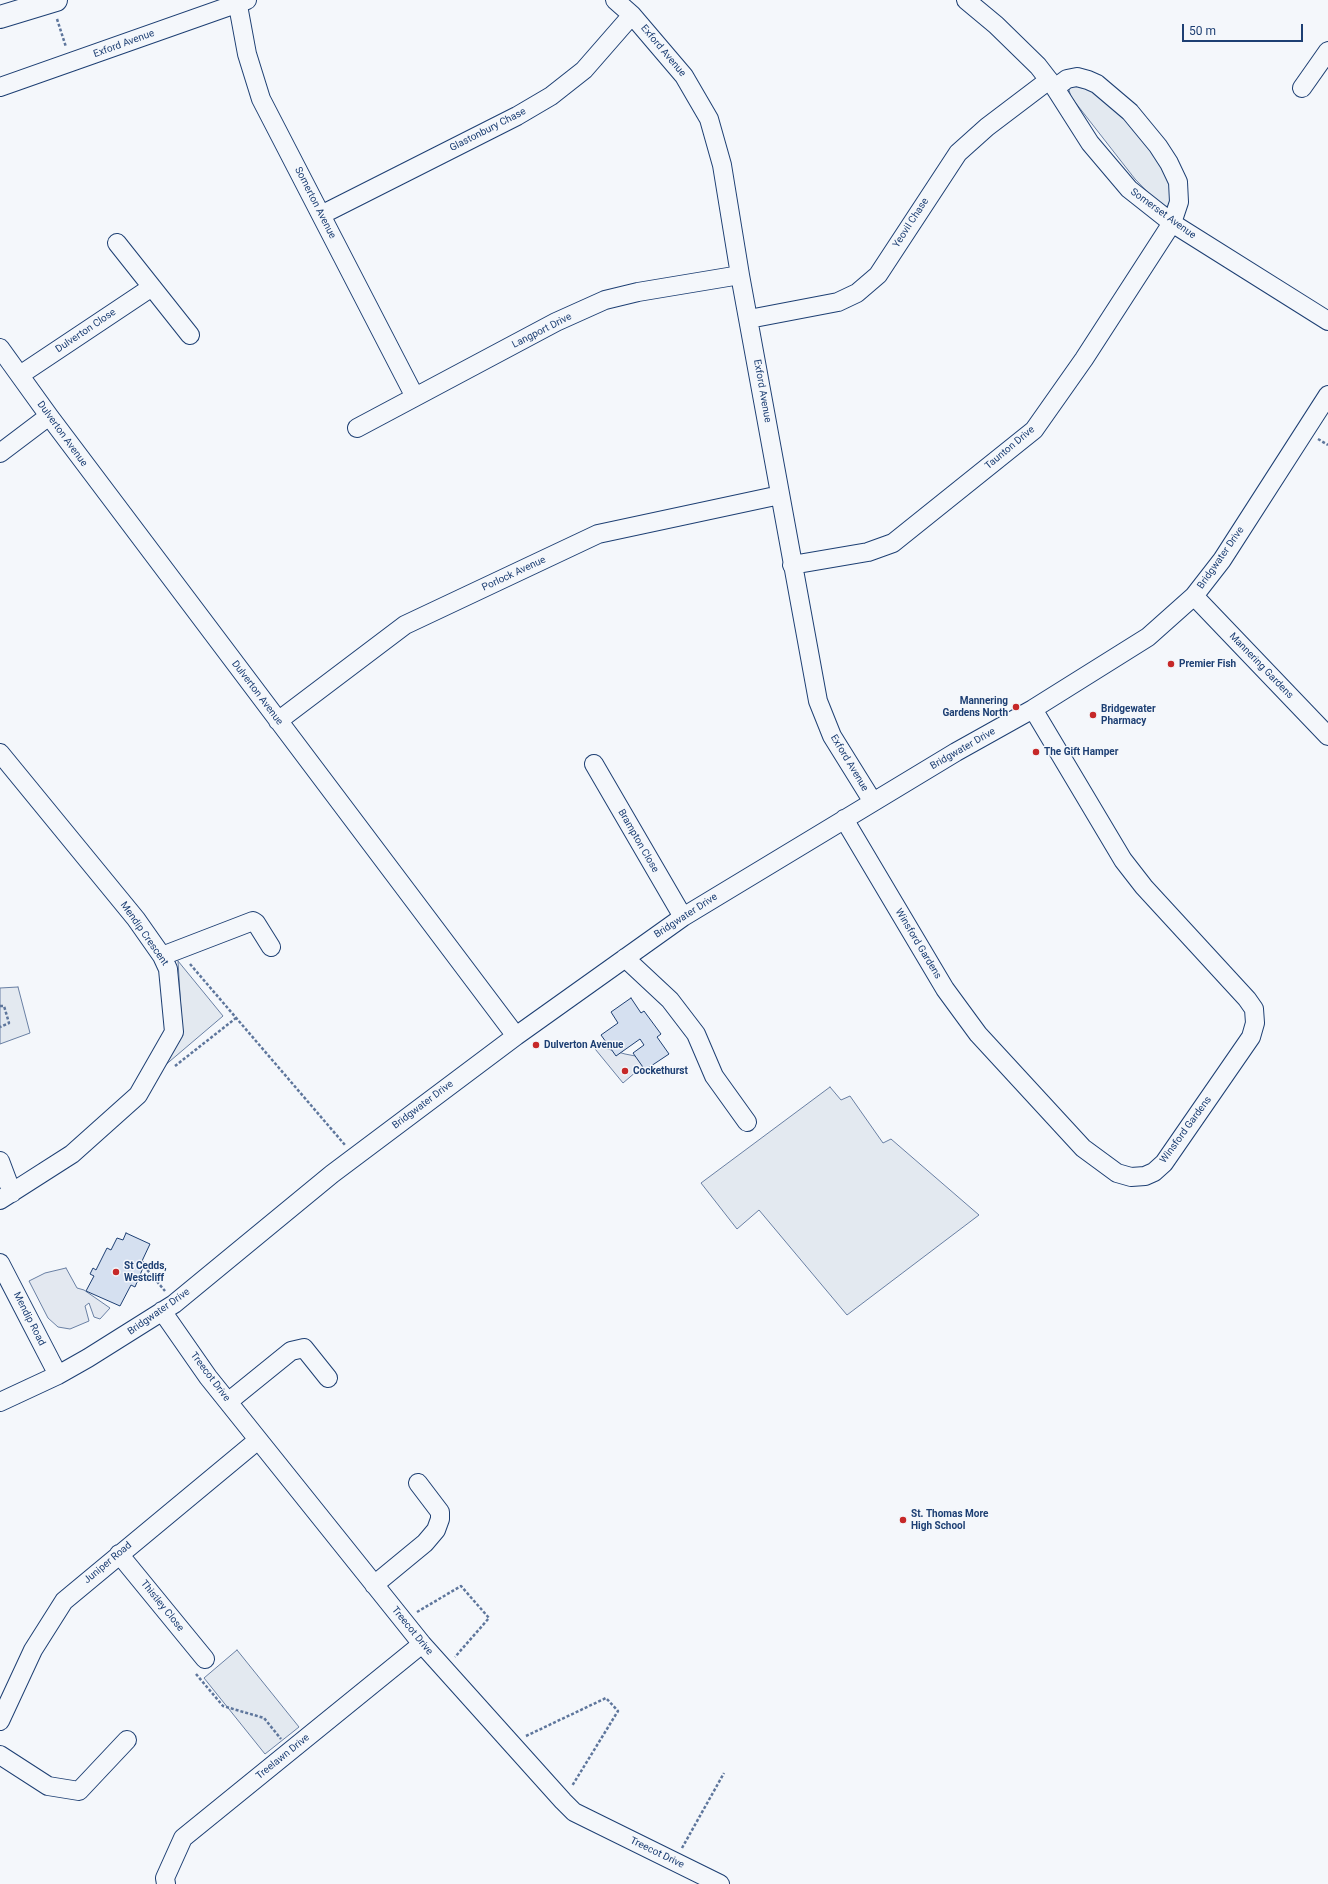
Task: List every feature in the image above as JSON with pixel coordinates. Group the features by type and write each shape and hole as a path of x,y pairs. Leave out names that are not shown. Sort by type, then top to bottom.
{"highway":[{"path":"0,10 12,0"},
{"path":"0,18 60,7"}],"street":[{"name":"Exford Avenue","path":"614,0 632,15 684,76 709,119 722,165 740,275 818,701 832,736 873,802"},
{"name":"Somerset Avenue","path":"966,0 996,25 1052,84 1090,143 1129,189 1172,223 1328,321"},
{"name":"Exford Avenue","path":"0,87 71,63 241,1"},
{"name":"Somerton Avenue","path":"241,1 247,54 261,99 415,397"},
{"name":"Glastonbury Chase","path":"321,215 517,116 551,96 584,70 632,15"},
{"path":"1302,88 1328,51"},
{"name":"Yeovil Chase","path":"749,318 838,302 856,294 878,275 958,153 987,127 1052,84 1067,78 1077,77 1097,84 1130,112 1158,146 1169,163 1178,182 1179,202 1172,223"},
{"name":"Taunton Drive","path":"792,565 868,552 893,543 1034,430 1084,359 1172,223"},
{"path":"117,243 190,336"},
{"name":"Langport Drive","path":"358,428 556,322 605,300 638,292 740,275"},
{"name":"Dulverton Close","path":"20,375 152,287"},
{"name":"Dulverton Avenue","path":"0,348 48,416 516,1036"},
{"name":"Bridgwater Drive","path":"0,1402 58,1375 127,1334 168,1307 355,1156 516,1036 683,917 956,752 1033,709 1148,636 1194,596 1222,560 1328,395"},
{"path":"0,453 48,416"},
{"name":"Porlock Avenue","path":"278,721 405,625 598,534 780,495"},
{"name":"Mannering Gardens","path":"1194,596 1328,736"},
{"name":"Winsford Gardens","path":"844,819 945,989 978,1034 1084,1148 1117,1173 1131,1177 1145,1176 1154,1172 1164,1163 1252,1037 1255,1023 1254,1009 1247,999 1144,887 1124,860 1033,709"},
{"name":"Mendip Crescent","path":"4,764 136,919 162,956 168,969 174,1032 138,1095 72,1154 6,1196"},
{"name":"Brampton Close","path":"594,764 683,917"},
{"path":"162,956 252,922 256,923 272,947"},
{"path":"625,958 670,1000 696,1034 714,1076 747,1122"},
{"path":"0,1161 6,1196"},
{"name":"Mendip Road","path":"0,1263 58,1375"},
{"name":"Treecot Drive","path":"168,1307 228,1402 374,1585 444,1670 574,1812 720,1884"},
{"path":"228,1402 292,1351 304,1348 328,1378"},
{"name":"Juniper Road","path":"0,1721 33,1650 64,1601 258,1440"},
{"path":"374,1585 425,1544 436,1530 440,1519 440,1512 418,1483"},
{"name":"Thistley Close","path":"119,1554 200,1666"},
{"name":"Treelawn Drive","path":"166,1884 165,1878 183,1838 422,1644"},
{"path":"0,1755 48,1786 78,1791 127,1740"}],"path":[{"path":"60,7 56,16 71,63"},
{"path":"162,956 181,954 355,1156"},
{"path":"0,1006 4,1006 9,1023 0,1027"},
{"path":"169,1071 236,1018"},
{"path":"144,1266 168,1307"},
{"path":"403,1621 461,1586 489,1618 444,1670"},
{"path":"200,1666 223,1706 264,1718 290,1751"},
{"path":"511,1743 606,1698 618,1710 564,1801"},
{"path":"674,1861 724,1773"}],"shaded area":[{"path":"1071,85 1099,92 1154,149 1175,191 1169,206 1162,207 1135,179 1071,97 1069,90"},
{"path":"178,961 223,1016 163,1067 182,1028"},
{"path":"18,987 30,1033 0,1044 0,988"},
{"name":"Cockethurst","path":"591,1044 625,1054 651,1059 623,1083"},
{"path":"830,1087 841,1100 850,1096 883,1143 891,1139 979,1215 847,1315 759,1210 737,1229 701,1183"},
{"path":"66,1268 77,1288 84,1290 110,1308 100,1319 94,1317 89,1303 85,1306 89,1321 70,1329 58,1327 48,1318 29,1281 45,1273"},
{"path":"237,1650 299,1727 265,1754 204,1678"}],"building":[{"path":"631,998 641,1013 644,1011 661,1034 657,1037 669,1054 645,1070 633,1053 644,1045 640,1039 616,1056 601,1035 618,1023 611,1012"},
{"name":"St Cedds, Westcliff","path":"126,1233 150,1244 142,1261 145,1263 135,1287 131,1285 120,1306 86,1291 94,1276 90,1274 93,1268 96,1270 107,1248 111,1250 117,1238 123,1240"}],"place":[{"name":"Premier Fish","path":"1171,664"},
{"name":"Mannering Gardens North","path":"1016,707"},
{"name":"Bridgewater Pharmacy","path":"1093,715"},
{"name":"The Gift Hamper","path":"1036,752"},
{"name":"Dulverton Avenue","path":"536,1045"},
{"name":"Cockethurst","path":"625,1071"},
{"name":"St Cedds, Westcliff","path":"116,1272"},
{"name":"St. Thomas More High School","path":"903,1520"}]}
